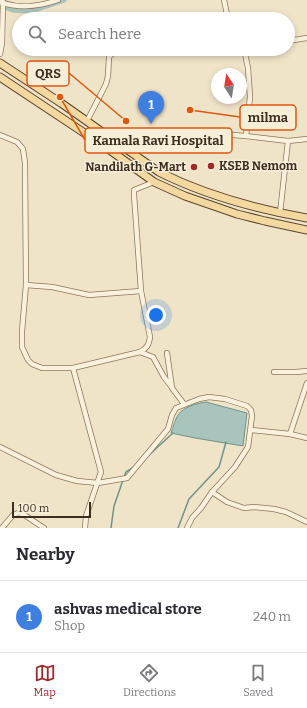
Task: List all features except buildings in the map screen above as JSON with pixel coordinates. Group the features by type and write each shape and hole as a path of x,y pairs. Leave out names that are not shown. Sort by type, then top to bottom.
{"main road":[{"path":"0,63 61,103 159,172 217,196 280,213 307,218"},
{"path":"0,76 107,148 154,182 185,196 237,214 265,222 307,230"},
{"path":"107,148 114,141"}],"street":[{"path":"38,5 42,0"},
{"path":"0,54 2,43 2,2 24,7 58,0"},
{"path":"224,0 227,12"},
{"path":"295,40 307,38"},
{"path":"86,121 106,84 110,56"},
{"path":"245,56 250,97 246,136"},
{"path":"114,141 206,132 288,141 307,140"},
{"path":"0,135 17,142 22,149 24,156 26,285 22,347 28,360 32,364 42,368 73,368 140,352 147,348 150,337 141,291 134,190 154,182"},
{"path":"280,213 288,141"},
{"path":"26,285 52,287 90,295 141,291"},
{"path":"140,352 153,357 164,377 184,404"},
{"path":"166,353 172,388"},
{"path":"73,368 101,472 86,516 85,528"},
{"path":"274,372 307,371"},
{"path":"290,434 307,383"},
{"path":"0,447 56,475 77,481 98,483 127,478 168,430 172,415 176,408 184,404 209,397 247,406 251,410 252,416 248,447 235,467 212,492 192,518 187,528"},
{"path":"251,430 290,434 307,438"},
{"path":"212,492 227,502 244,508 254,507 274,509 286,512 307,522"},
{"path":"2,528 13,515 18,513 23,514 44,528"}],"water":[{"path":"206,402 247,413 243,446 171,433 180,412 191,406"}],"waterway":[{"path":"8,8 13,10 31,11 64,0"},
{"path":"149,455 173,433"},
{"path":"178,528 189,499 219,467 226,442"},
{"path":"124,477 126,472 134,467"},
{"path":"111,528 114,506 123,480"}],"place":[{"name":"Kamala Ravi Hospital","path":"60,97"},
{"name":"milma","path":"190,110"},
{"name":"QRS","path":"126,121"},
{"name":"ashvas medical store","path":"151,124"},
{"name":"KSEB Nemom","path":"211,166"},
{"name":"Nandilath G-Mart","path":"194,167"}]}
